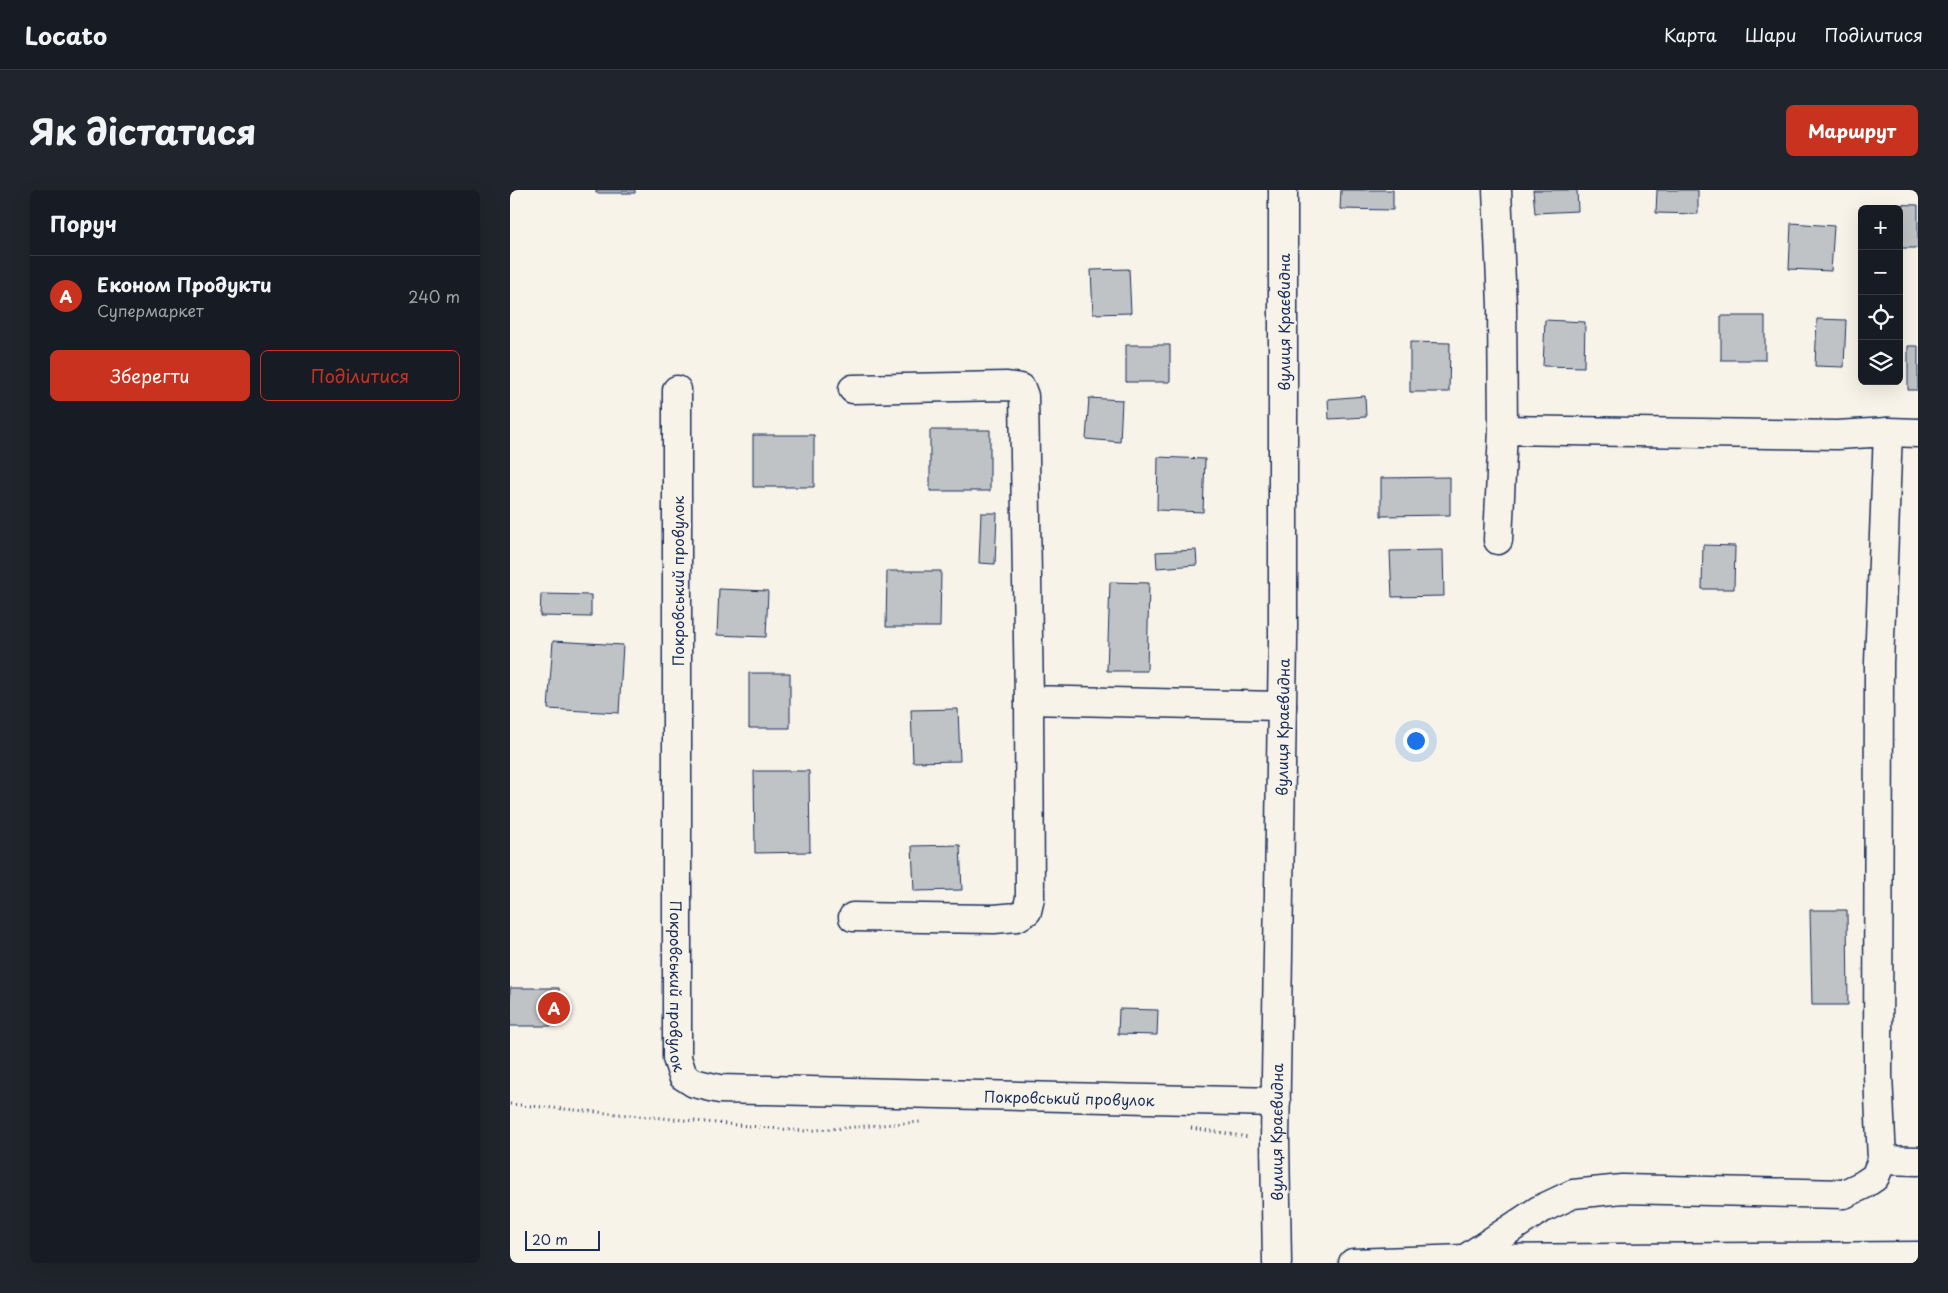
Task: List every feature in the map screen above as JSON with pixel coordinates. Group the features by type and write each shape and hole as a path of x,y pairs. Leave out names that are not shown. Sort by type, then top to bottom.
{"street":[{"name":"вулиця Краєвидна","path":"1277,1263 1275,1140 1282,706 1283,190"},
{"path":"1497,190 1502,305 1503,430 1498,540"},
{"path":"853,389 1007,386 1021,388 1024,396 1030,898 1027,911 1017,917 994,919 853,916"},
{"name":"Покровський провулок","path":"677,390 677,1058 683,1076 694,1083 718,1089 1276,1102"},
{"path":"1503,430 1837,436 1888,432 1918,433"},
{"path":"1465,1259 1539,1210 1573,1194 1622,1189 1844,1194 1875,1177 1882,1160 1878,1075 1878,672 1888,432"},
{"path":"1028,700 1282,706"},
{"path":"1882,1160 1918,1161"},
{"path":"1353,1263 1465,1259 1874,1259 1918,1256"}],"path":[{"path":"510,1104 803,1131 927,1121"},
{"path":"1184,1127 1275,1140"}],"building":[{"path":"596,190 635,190 635,193 596,193"},
{"path":"1341,190 1393,190 1393,210 1340,209"},
{"path":"1533,190 1577,190 1578,211 1535,213"},
{"path":"1657,190 1698,190 1698,214 1656,213"},
{"path":"1883,204 1918,205 1918,248 1903,248 1903,205"},
{"path":"1791,223 1834,226 1831,271 1789,269"},
{"path":"1129,269 1131,313 1093,314 1091,270"},
{"path":"1721,316 1765,316 1765,360 1721,360"},
{"path":"1817,319 1846,320 1844,367 1815,366"},
{"path":"1545,320 1585,322 1584,367 1543,366"},
{"path":"1410,342 1450,343 1449,392 1410,392"},
{"path":"1126,345 1170,345 1170,382 1126,382"},
{"path":"1908,346 1918,346 1918,390 1908,390"},
{"path":"1365,396 1366,417 1329,419 1328,399"},
{"path":"1089,398 1122,400 1120,442 1086,439"},
{"path":"930,430 990,430 990,491 930,491"},
{"path":"753,435 814,435 814,487 753,487"},
{"path":"1158,457 1205,459 1203,512 1157,510"},
{"path":"1450,477 1450,515 1381,516 1381,478"},
{"path":"981,513 997,513 995,564 979,563"},
{"path":"1703,545 1735,546 1734,589 1702,589"},
{"path":"1196,550 1197,565 1157,568 1156,552"},
{"path":"1443,550 1444,596 1392,597 1390,551"},
{"path":"887,571 941,571 940,627 886,627"},
{"path":"1110,582 1149,583 1147,671 1107,671"},
{"path":"719,589 768,591 766,637 717,635"},
{"path":"541,594 591,595 591,617 540,616"},
{"path":"553,641 623,645 619,713 548,709"},
{"path":"749,673 790,673 790,728 749,728"},
{"path":"958,709 960,761 913,762 911,710"},
{"path":"754,771 809,771 810,852 755,853"},
{"path":"960,845 962,890 914,891 912,846"},
{"path":"1810,910 1847,910 1848,1005 1812,1005"},
{"path":"510,988 559,988 559,1026 510,1026"},
{"path":"1119,1009 1158,1010 1157,1035 1118,1034"}],"place":[{"name":"Економ Продукти","path":"554,1008"}]}
